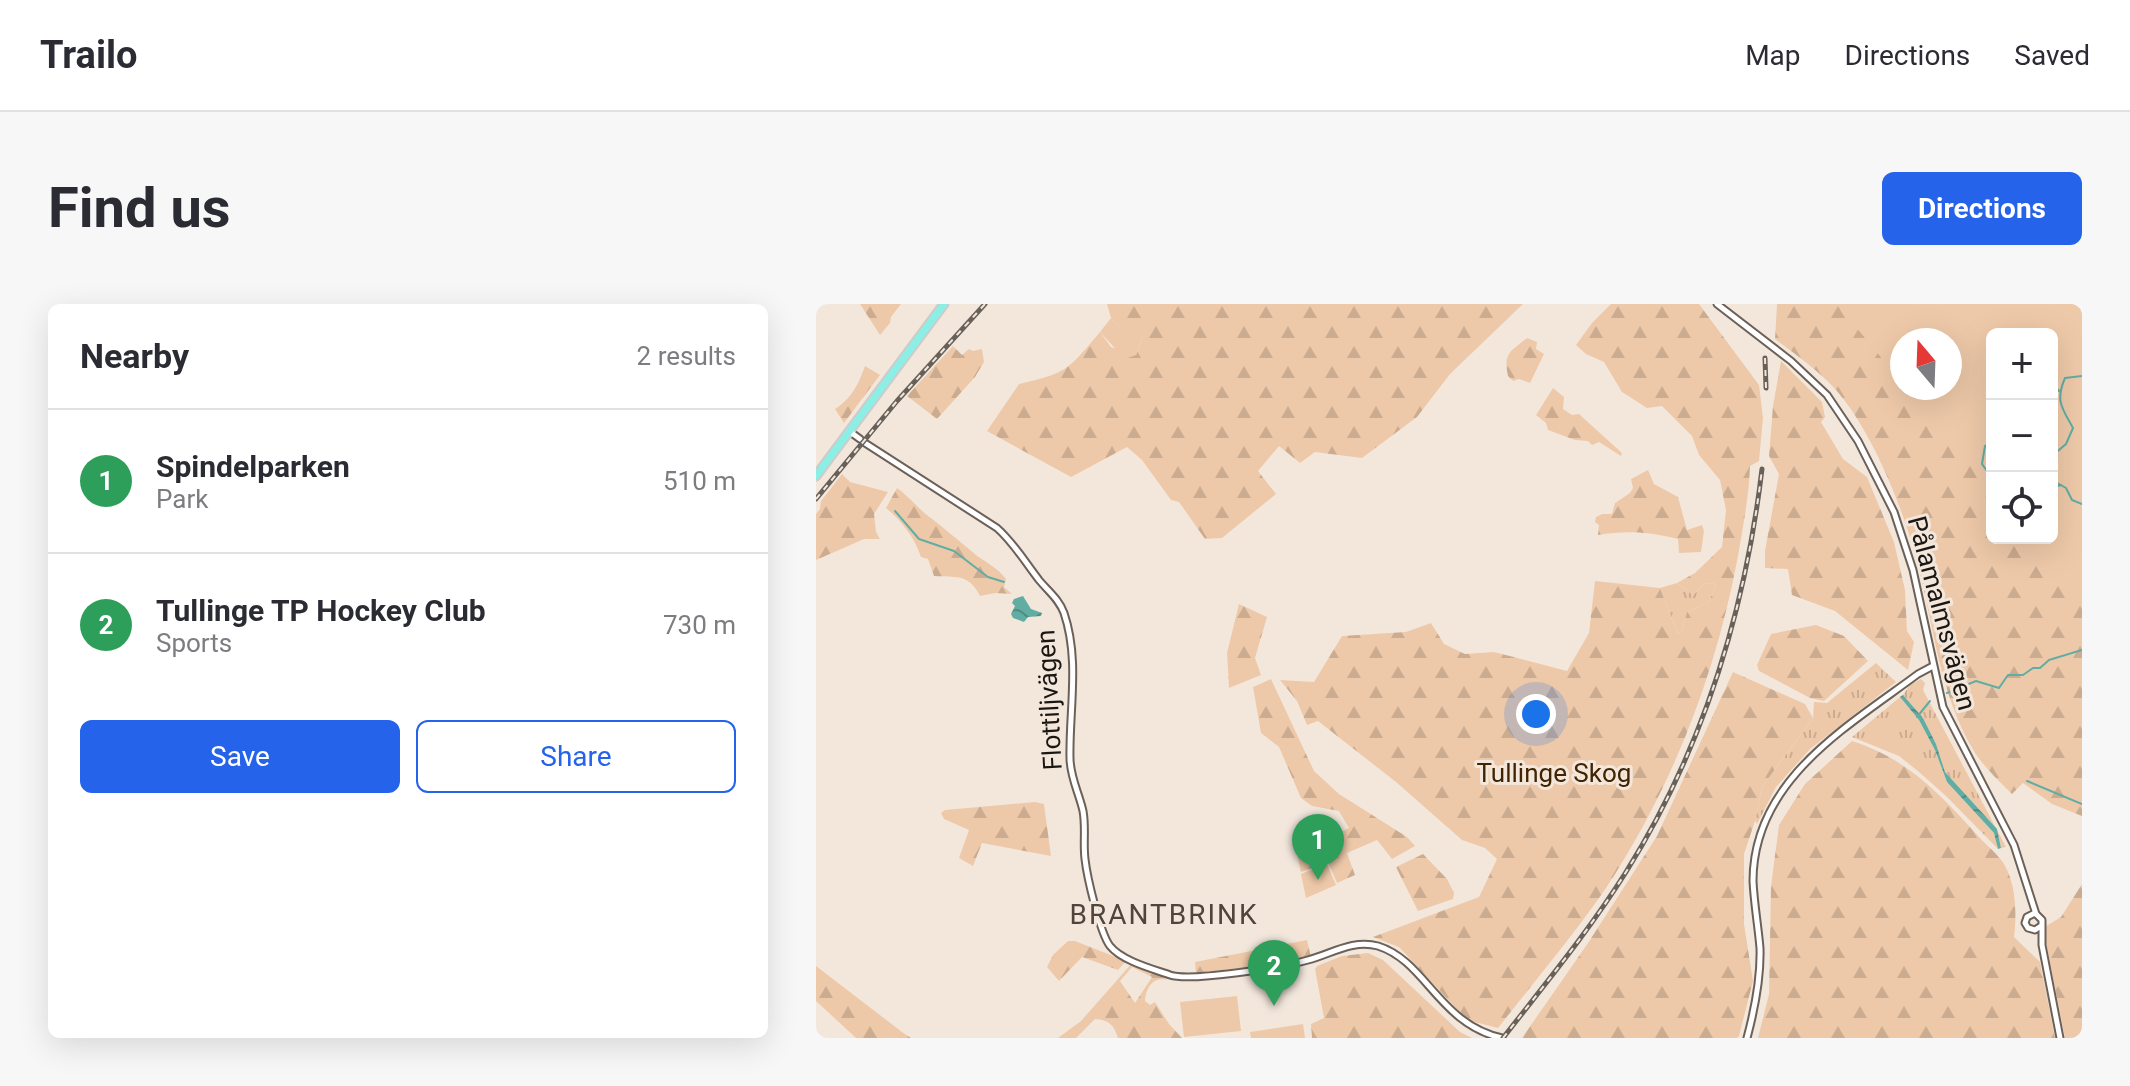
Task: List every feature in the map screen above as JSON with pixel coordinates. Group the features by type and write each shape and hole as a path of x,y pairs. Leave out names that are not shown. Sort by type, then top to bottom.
{"main road":[{"path":"816,476 939,305"}],"street":[{"name":"Pålamalmsvägen","path":"1717,304 1791,361 1827,395 1858,441 1898,527 1913,570 1943,707 2009,833 2036,914"},
{"name":"Flottiljvägen","path":"849,431 1000,531 1060,604 1073,670 1070,754 1072,775 1084,817 1085,860 1107,939 1114,950 1170,975 1189,977 1292,965 1349,946 1371,945 1389,950 1401,959 1459,1019 1479,1031 1502,1038"},
{"path":"1747,1038 1755,1010 1760,970 1755,863 1766,819 1776,798 1814,754 1918,674 1933,666"},
{"name":"Pålamalmsvägen","path":"2027,891 2028,916"},
{"path":"2042,945 2026,925 2028,916 2036,914 2041,918 2042,945 2060,1038"},
{"path":"2032,930 2041,926"}],"green space":[{"path":"860,304 901,304 880,335"},
{"path":"1107,304 1523,304 1450,374 1417,417 1362,458 1315,452 1300,463 1279,446 1258,471 1276,494 1222,538 1205,539 1179,502 1171,500 1142,460 1127,447 1071,477 987,431 1019,384 1066,368 1100,332 1111,347 1136,355 1142,338 1152,331 1123,330 1111,318"},
{"name":"Tullinge Skog","path":"1611,304 1699,304 1759,385 1763,418 1759,461 1750,466 1738,556 1717,644 1704,687 1671,770 1630,850 1606,888 1498,1028 1467,1020 1399,947 1373,937 1479,897 1497,859 1485,848 1462,840 1396,782 1318,721 1307,725 1297,701 1280,680 1314,682 1342,636 1406,632 1431,623 1444,644 1465,654 1494,652 1567,671 1589,633 1595,581 1660,588 1677,632 1681,633 1687,612 1709,602 1716,584 1705,583 1693,595 1677,583 1695,573 1722,547 1726,510 1720,480 1699,455 1692,436 1662,406 1647,408 1622,392 1604,362 1586,354 1576,345"},
{"path":"1777,304 2082,304 2082,816 2052,804 2023,783 2012,794 1975,753 1945,683 1923,585 1895,494 1862,427 1836,390 1775,339"},
{"path":"1837,304 2082,304 2082,601 2035,544 2058,544 2058,328 1986,328 1986,485 1916,400 1962,400 1962,328 1890,328 1890,368"},
{"path":"1111,318 1123,330 1134,318 1153,332 1142,338 1136,355 1125,359 1100,332"},
{"path":"1527,338 1537,342 1536,349 1544,354 1530,383 1519,379 1513,381 1508,376 1507,358"},
{"path":"953,346 962,355 969,349 982,349 984,362 975,377 937,419 907,396"},
{"path":"1781,361 1822,402 1825,417 1821,422 1843,459 1867,477 1894,542 1905,590 1907,631 1914,642 1908,670 1835,611 1792,595 1788,569 1765,568 1765,551 1779,474 1769,456"},
{"path":"865,366 880,375 844,423 835,409 854,390"},
{"path":"1553,388 1564,397 1563,409 1572,415 1579,414 1622,453 1621,456 1599,442 1592,445 1588,441 1575,440 1548,430 1546,423 1536,415"},
{"path":"1648,470 1654,484 1678,497 1687,530 1702,525 1701,552 1679,553 1678,539 1658,535 1629,532 1598,535 1596,517 1612,514 1615,503 1633,488 1631,479"},
{"path":"842,474 850,482 888,492 874,514 880,539 864,539 816,560 816,514 821,501"},
{"path":"897,488 999,572 1006,579 1004,587 1012,594 980,596 966,580 934,576 928,559 921,557 907,530 886,508"},
{"path":"1677,583 1693,595 1705,583 1716,584 1709,602 1687,612 1681,633 1677,632 1660,588"},
{"path":"1239,604 1267,617 1255,658 1261,675 1229,688 1227,653"},
{"path":"1816,625 1844,636 1868,661 1824,701 1810,698 1759,671 1757,665 1771,634"},
{"path":"1876,663 1896,682 1810,749 1776,787 1757,824 1762,787 1813,718 1814,702 1827,703"},
{"path":"1733,672 1805,704 1813,718 1762,787 1744,854 1744,924 1753,981 1739,1036 1522,1038 1657,836"},
{"path":"1271,679 1314,771 1339,794 1407,837 1415,846 1392,859 1377,840 1347,853 1355,875 1337,883 1328,862 1301,872 1295,845 1326,839 1349,828 1339,811 1312,806 1301,798 1279,747 1261,733 1253,687"},
{"path":"1921,679 1925,683 1923,690 1996,828 1945,772 1923,718 1903,695 1910,685"},
{"path":"1900,697 1919,720 1947,782 1994,833 1998,849 1947,797 1899,756 1852,737"},
{"path":"1852,741 1907,768 1951,806 2001,860 2013,890 2014,937 2040,962 2055,1038 1758,1038 1769,994 1771,886 1779,825 1805,784"},
{"path":"1035,802 1044,804 1051,856 982,843 973,866 959,858 969,830 944,819 941,813 945,810"},
{"path":"1997,831 2006,847 2001,848"},
{"path":"1423,854 1447,879 1454,893 1453,899 1418,911 1396,867"},
{"path":"1327,864 1336,885 1306,898 1301,874"},
{"path":"2082,884 2082,1038 2065,1038 2043,928 2061,917"},
{"path":"1307,940 1311,957 1196,973 1195,962"},
{"path":"1068,941 1126,961 1118,970 1082,957 1059,981 1047,967 1053,955"},
{"path":"1368,953 1383,960 1460,1032 1472,1038 1312,1038 1311,1024 1324,1018 1315,969 1342,956"},
{"path":"1133,962 1158,972 1167,980 1151,984 1145,1001 1150,1005 1155,1002 1182,1038 1118,1038 1110,1024 1095,1019 1076,1038 1058,1038 1081,1021","holes":["1132,967 1152,977 1135,1003 1120,981"]},
{"path":"816,966 911,1038 856,1038 816,1001"},
{"path":"1237,996 1241,1031 1184,1037 1180,1002"},
{"path":"1303,1024 1305,1038 1251,1038 1250,1032"}],"water":[{"path":"1023,596 1031,609 1042,613 1041,616 1028,617 1024,622 1013,618 1011,614 1015,606 1012,603"},
{"path":"1903,695 1923,718 1945,772 1997,829 2001,848 1998,849 1994,833 1947,782 1935,750 1919,720 1900,697"}],"waterway":[{"path":"2058,451 2066,444 2073,428 2061,404 2062,386 2065,378 2082,376"},
{"path":"1986,445 1982,464 1986,470"},
{"path":"2058,483 2066,488 2072,500 2082,504"},
{"path":"895,511 919,539 954,551 988,577 1004,582"},
{"path":"1947,693 1976,681 1999,688 2008,675 2023,675 2033,668 2040,668 2049,660 2082,650"},
{"path":"1917,717 1930,701"},
{"path":"2027,781 2082,804"}],"railway":[{"path":"816,499 897,401 985,304"},
{"path":"1765,358 1766,388"},
{"path":"1503,1038 1612,894 1677,777 1698,728 1732,627 1762,469"}],"place":[{"name":"Spindelparken","path":"1318,880"},
{"name":"Tullinge TP Hockey Club","path":"1274,1006"}],"district":[{"name":"BRANTBRINK","path":"1164,914"}]}
